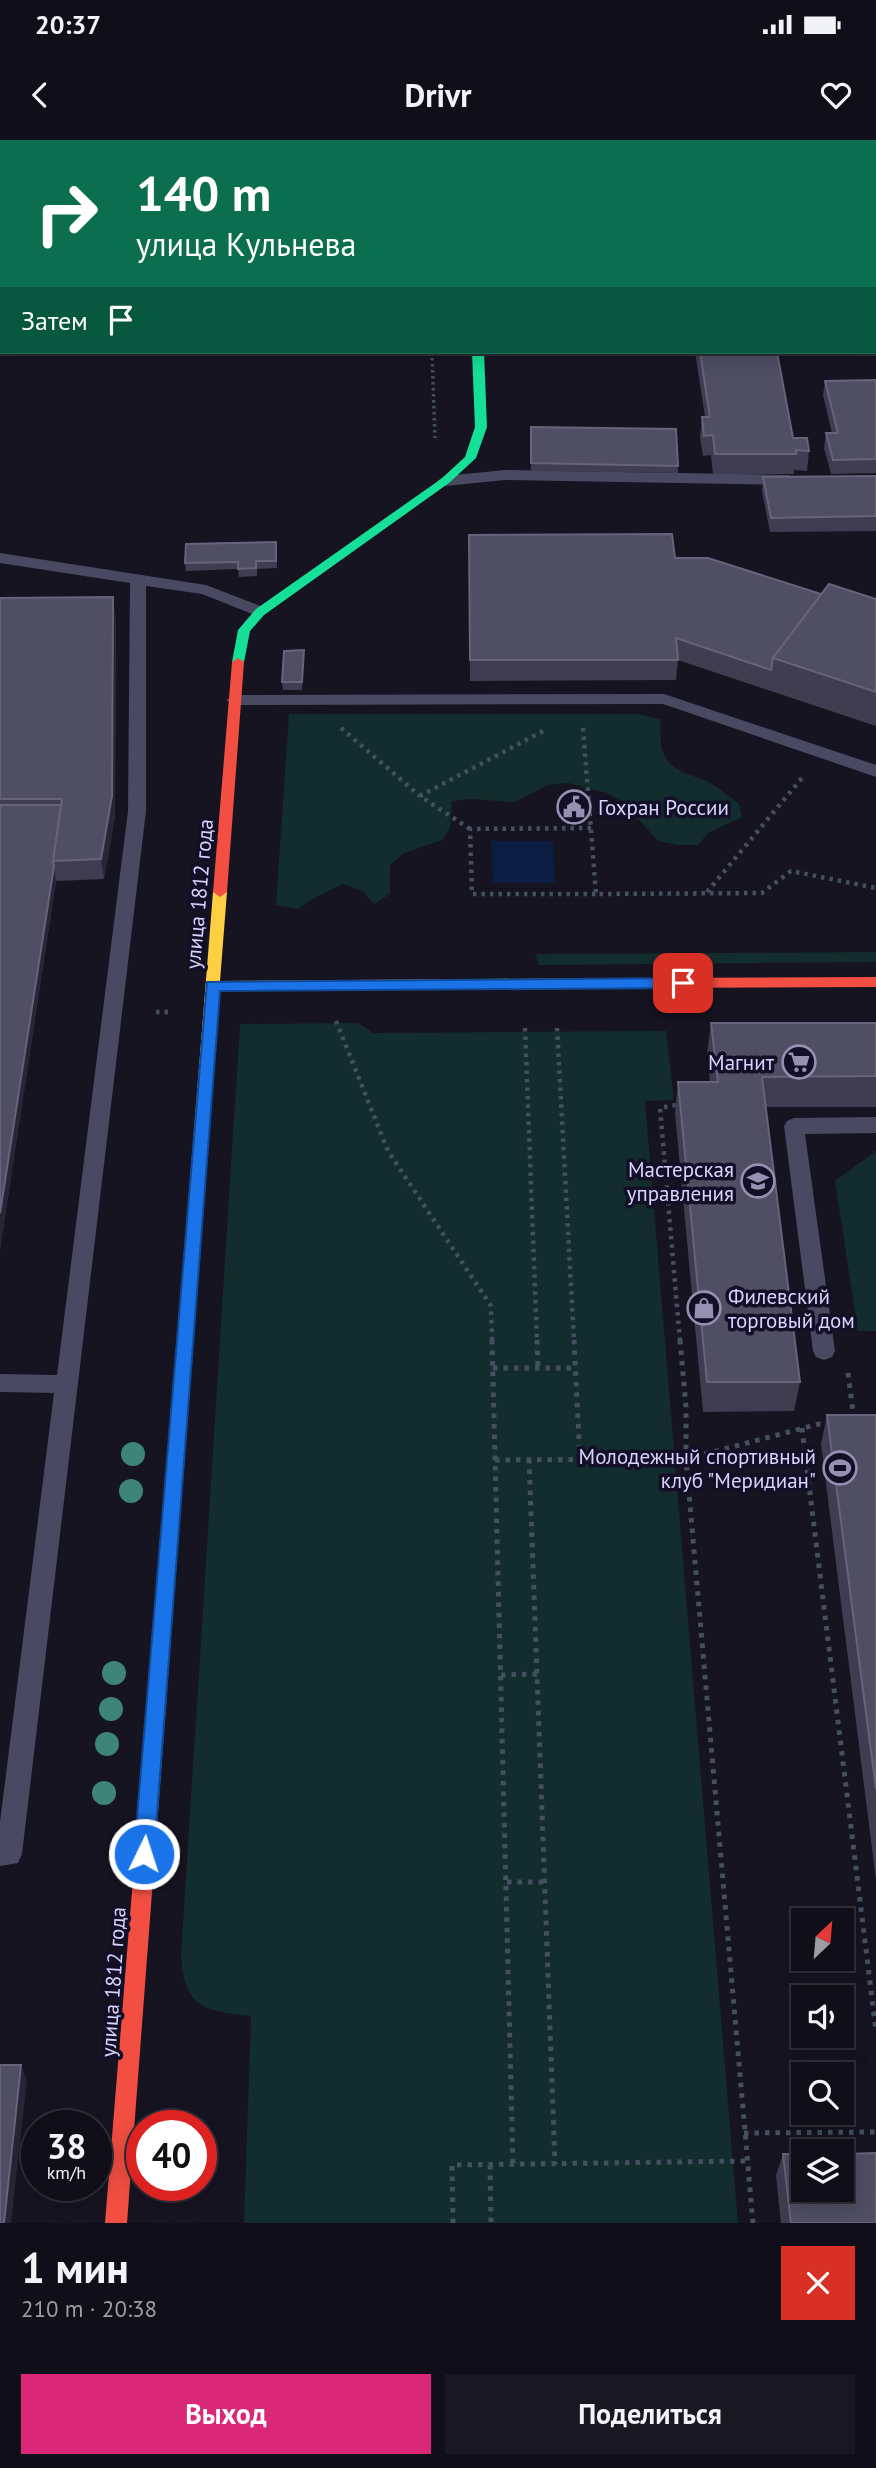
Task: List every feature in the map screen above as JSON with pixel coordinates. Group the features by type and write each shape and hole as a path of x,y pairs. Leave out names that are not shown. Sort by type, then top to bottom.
{"street":[{"name":"улица 1812 года","path":"116,2223 240,643 244,630 260,612 445,481 470,458 481,427 478,354"},
{"path":"213,986 876,982"}],"lane":[{"path":"445,481 505,475 795,480"},
{"path":"0,558 206,590 260,612"},
{"path":"0,1854 9,1854 137,811 138,580"},
{"path":"235,700 581,704 664,699 876,771"},
{"path":"824,1351 794,1126 876,1125"},
{"path":"0,1384 67,1384"}],"path":[{"path":"429,446 436,436 432,354"},
{"path":"420,796 581,704 596,894"},
{"path":"333,722 420,796 470,828 590,828"},
{"path":"706,893 823,753"},
{"path":"470,828 472,894 762,893 791,871 876,888"},
{"path":"156,1012 168,1012"},
{"path":"331,1013 338,1023 388,1152 491,1306 513,2165"},
{"path":"525,1028 538,1368"},
{"path":"557,1028 580,1459"},
{"path":"683,1104 660,1108 686,1407 686,1459 753,2223"},
{"path":"847,1367 854,1424"},
{"path":"493,1368 575,1368"},
{"path":"495,1460 686,1459 819,1424 865,1424"},
{"path":"802,1428 876,2031"},
{"path":"529,1460 555,2164"},
{"path":"501,1675 538,1674"},
{"path":"507,1882 545,1882"},
{"path":"744,2133 876,2132"},
{"path":"453,2223 452,2165 747,2161"},
{"path":"490,2165 491,2223"}],"green space":[{"path":"289,714 638,714 660,719 663,752 672,765 712,784 729,796 739,804 742,817 708,833 698,845 678,845 658,841 623,802 607,793 568,783 547,785 515,802 471,799 452,801 450,828 442,840 404,853 390,865 390,894 374,904 363,891 343,884 298,909 276,905"},
{"path":"876,952 876,962 539,965 535,954"},
{"path":"358,1023 373,1033 666,1031 674,1100 645,1101 738,2223 244,2223 251,2016 222,2012 200,2004 187,1987 181,1956 240,1024"},
{"path":"876,1151 876,1331 858,1331 835,1181"}],"water":[{"path":"491,841 553,841 555,883 493,883"}],"building":[{"path":"700,354 777,354 793,438 807,438 809,451 796,450 796,454 715,454 713,435 704,436 702,417 710,417"},
{"path":"876,380 876,459 833,460 826,433 838,433 825,381"},
{"path":"531,427 676,429 678,466 531,463"},
{"path":"876,476 876,516 771,518 763,477"},
{"path":"672,534 675,558 708,558 821,594 773,658 771,670 676,638 678,660 470,660 469,535"},
{"path":"276,542 276,561 256,561 256,568 238,569 238,562 185,563 186,544"},
{"path":"829,584 876,599 876,692 773,658"},
{"path":"113,597 112,796 101,859 53,861 62,799 0,799 0,598"},
{"path":"304,650 302,682 282,682 284,651"},
{"path":"0,805 61,805 0,1213"},
{"path":"711,1023 876,1023 876,1076 762,1077 800,1382 707,1382 678,1082 718,1082"},
{"path":"827,1415 876,1415 876,1789"},
{"path":"0,2065 21,2065 4,2223 0,2223"},
{"path":"876,2153 876,2223 791,2223 783,2154 791,2154 791,2202 854,2202 854,2154"}],"traffic: fast":[{"path":"238,662 244,630 260,612 445,481 470,458 481,427 478,354"},
{"path":"143,1879 182,1381"}],"traffic: slow":[{"path":"182,1381 220,892"},
{"path":"213,986 628,983"}],"traffic: jam":[{"path":"220,892 238,662"},
{"path":"628,983 876,982"},
{"path":"116,2223 143,1879"}],"place":[{"name":"Гохран России","path":"574,807"},
{"name":"Магнит","path":"799,1062"},
{"name":"Мастерская управления","path":"758,1181"},
{"name":"Филевский торговый дом","path":"704,1308"},
{"name":"Молодежный спортивный клуб \"Меридиан\"","path":"840,1468"}],"route":[{"path":"144,1854 213,986 683,983"}]}
